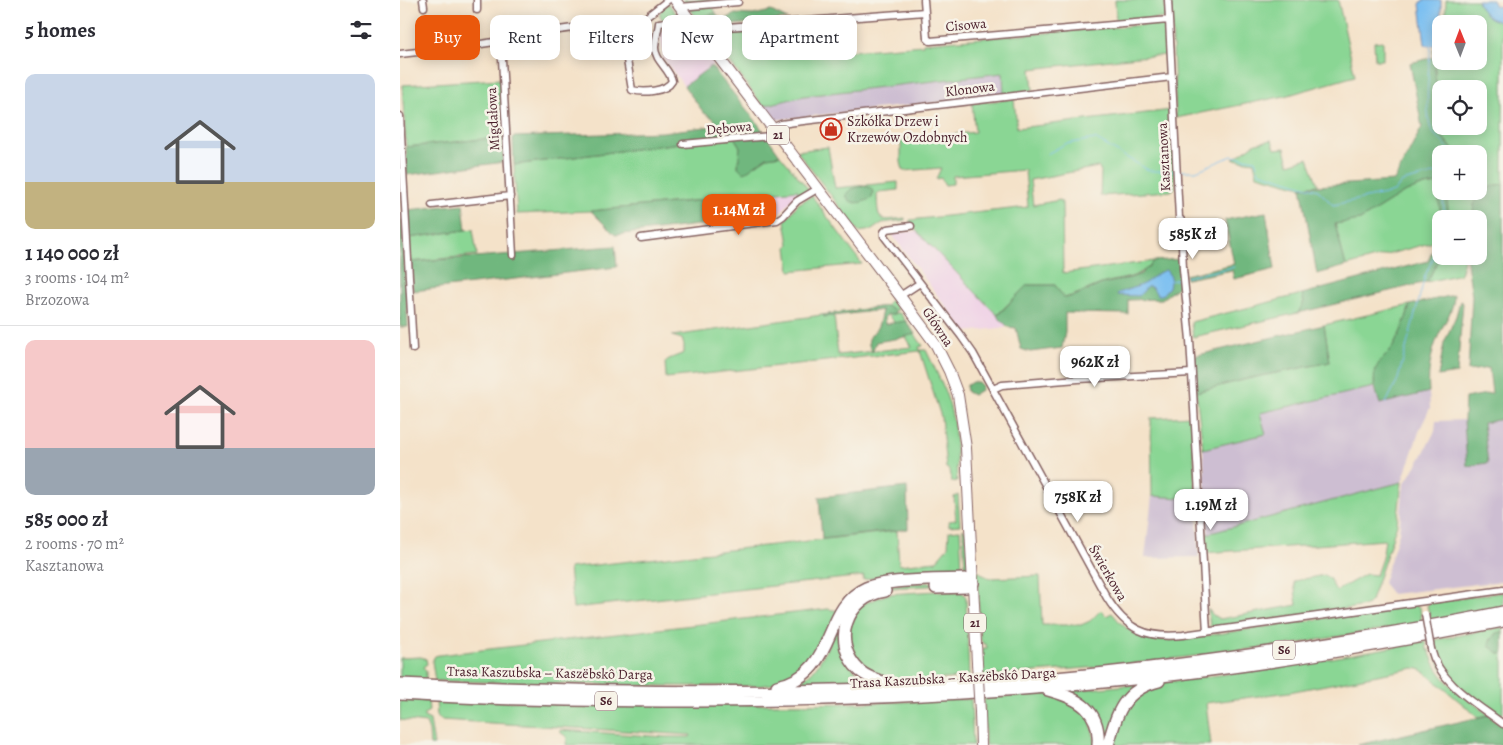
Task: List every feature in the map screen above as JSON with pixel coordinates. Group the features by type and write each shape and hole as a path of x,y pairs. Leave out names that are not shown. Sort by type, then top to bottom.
{"highway":[{"path":"729,691 786,684 806,674 817,661 846,605 854,595 866,588 888,583 959,579 965,579 973,583"},
{"path":"903,688 866,676 855,666 845,644 845,628 849,614 862,599 883,591 966,587 973,583"},
{"name":"Trasa Kaszubska – Kaszëbskô Darga","path":"400,684 523,689 812,691 1008,682 1204,662 1503,612"},
{"name":"Trasa Kaszubska – Kaszëbskô Darga","path":"400,694 562,701 742,701 936,696 1039,688 1204,671 1323,654 1503,621"},
{"path":"1108,745 1119,709 1135,691 1153,683 1204,671"},
{"path":"1039,688 1070,696 1087,708 1097,726 1098,745"}],"main road":[{"name":"Główna","path":"721,60 900,296 936,346 949,371 958,395 966,448 981,745"}],"street":[{"path":"477,0 477,10"},
{"path":"560,30 645,18 668,0"},
{"path":"732,27 925,12 924,0"},
{"name":"Kasztanowa","path":"1168,0 1179,218 1181,220 1192,373 1207,632"},
{"path":"660,23 674,21 680,7 738,2"},
{"path":"654,11 654,16 660,23"},
{"name":"Cisowa","path":"925,12 927,38 930,41 1169,20"},
{"path":"655,48 628,55 627,60 632,90 665,88 672,81 671,76 660,62 655,48 660,23"},
{"path":"400,54 490,42"},
{"name":"Migdałowa","path":"502,60 513,255"},
{"name":"Klonowa","path":"774,131 781,124 795,122 1172,77"},
{"path":"400,116 414,349"},
{"name":"Dębowa","path":"683,144 771,136 774,131"},
{"path":"641,238 777,220 798,201 819,188"},
{"path":"432,205 510,196"},
{"name":"Świerkowa","path":"911,226 887,228 884,236 962,336 1115,611 1126,623 1148,634 1166,637 1503,590"},
{"path":"900,296 920,283"},
{"path":"993,389 1002,385 1192,373"},
{"path":"1423,601 1431,649 1438,667 1447,679 1503,724"}],"shaded area":[{"path":"662,32 662,50 660,33"},
{"path":"664,60 711,60 714,64 684,86"},
{"path":"1004,73 1004,95 774,120 763,106 804,96"},
{"path":"798,190 797,194 778,215 766,217 763,194"},
{"path":"917,231 1008,327 965,332 893,236 895,233"},
{"path":"1374,387 1380,404 1429,392 1430,408 1420,429 1402,482 1208,534 1203,449 1266,434 1259,413"},
{"path":"1503,419 1503,581 1392,594 1383,583 1399,533 1404,484 1420,460 1435,431 1436,421 1464,420 1468,466 1483,423"},
{"path":"1152,496 1196,499 1199,557 1145,558"}],"green space":[{"path":"683,0 709,0 716,13 708,15 695,15"},
{"path":"1115,0 1165,0 1166,18 1116,22"},
{"path":"1171,0 1338,0 1355,76 1285,96 1176,118"},
{"path":"1446,0 1477,0 1487,15 1445,15"},
{"path":"668,3 677,15 662,15 662,19 660,12"},
{"path":"771,11 779,15 753,15"},
{"path":"735,14 753,15 742,15 742,24 732,25 732,16"},
{"path":"1488,16 1494,20 1503,22 1503,184 1487,189 1487,145 1449,145 1441,135 1487,135 1487,80 1436,80 1435,70 1488,70"},
{"path":"1167,23 1169,55 1031,69 1033,90 1004,95 1003,73 804,96 763,106 728,60 732,60 732,29 742,29 742,60 857,60 857,50 923,45 923,43"},
{"path":"1383,41 1383,60 1375,60 1374,42"},
{"path":"1432,58 1432,70 1435,70 1436,80 1432,80 1432,135 1441,135 1449,145 1432,145 1432,185 1418,187 1402,194 1360,220 1335,224 1346,266 1317,274 1301,187 1394,181 1422,127 1410,63"},
{"path":"711,66 756,121 780,155 767,157 744,173 738,167 740,147 734,137 514,165 513,137 663,132 713,126 716,122 704,113 684,86"},
{"path":"500,79 503,137 406,147 402,85"},
{"path":"1014,99 1017,128 1172,110 1175,188 1171,191 1100,196 1101,171 1098,167 1030,180 1033,205 1060,200 1062,203 1063,273 1154,261 1142,272 1135,275 1101,284 1064,298 1055,285 1027,285 997,315 910,224 910,220 1028,207 1025,170 953,176 953,184 945,185 941,178 936,179 941,168 903,171 901,140 975,132 972,103"},
{"path":"503,137 504,162 407,175 406,147"},
{"path":"734,137 740,147 738,167 745,172 767,157 780,155 810,191 797,194 798,190 591,211 517,214 514,165"},
{"path":"1272,140 1275,149 1285,148 1289,164 1308,158 1318,185 1301,187 1257,175 1254,162 1233,159 1256,143"},
{"path":"828,147 835,188 898,182 898,190 877,194 878,210 881,218 889,220 905,218 905,220 882,223 872,230 859,232 797,151"},
{"path":"1503,184 1503,419 1483,423 1488,463 1467,466 1464,420 1465,398 1492,393 1489,368 1468,371 1472,296 1467,265 1487,265 1487,210 1473,210 1475,200 1487,200 1487,189"},
{"path":"1432,185 1432,200 1439,200 1440,210 1432,210 1432,242 1346,266 1335,224 1360,220 1402,194 1418,187"},
{"path":"865,186 871,188 873,192 872,198 857,203 850,201 846,194 851,189"},
{"path":"812,196 862,264 790,271 787,247 789,244 785,221 798,204"},
{"path":"713,199 715,223 615,235 591,211"},
{"path":"1439,200 1447,200 1448,210 1440,210"},
{"path":"1447,200 1475,200 1473,210 1448,210"},
{"path":"463,204 466,230 409,238 408,210"},
{"path":"1266,212 1275,269 1234,279 1232,270 1186,279 1185,275 1234,264 1225,220"},
{"path":"400,220 402,220 408,327 400,327"},
{"path":"473,229 477,255 411,262 409,238"},
{"path":"615,246 617,267 413,291 411,262"},
{"path":"1432,252 1432,265 1436,265 1427,282 1298,313 1304,302 1302,294 1428,261"},
{"path":"1181,259 1183,283 1162,299 1128,300 1128,314 1065,313 1065,332 1062,348 1030,352 1021,349 1016,328 1008,327 997,316 1027,285 1055,285 1064,298 1074,296 1102,284 1141,274 1154,261"},
{"path":"1436,265 1462,265 1460,274 1427,282"},
{"path":"1302,294 1304,302 1298,313 1193,337 1191,322"},
{"path":"1454,295 1452,308 1433,351 1429,376 1429,392 1380,404 1374,378 1376,368 1397,340 1410,305"},
{"path":"890,300 898,310 834,315 838,355 912,347 903,332 887,314 900,313 923,346 919,347 920,350 926,350 946,395 954,428 957,481 952,482 950,470 946,468 941,417 920,351 666,378 665,362 684,353 682,339 672,336 886,306"},
{"path":"1460,301 1463,303 1457,373 1438,376 1444,343 1456,316"},
{"path":"1410,305 1397,340 1377,369 1374,387 1260,413 1266,434 1203,449 1196,392 1251,378 1330,362 1324,325"},
{"path":"886,306 895,311 895,314 887,315 884,318 885,324 906,321 915,334 876,342 872,352 869,340 878,326 882,310 824,317 823,315"},
{"path":"1324,325 1330,362 1251,378 1196,392 1194,356"},
{"path":"972,382 978,382 982,386 981,390 973,395 967,392 966,386"},
{"path":"1192,416 1196,499 1152,496 1151,418"},
{"path":"1402,482 1397,524 1371,601 1366,606 1214,628 1210,626 1208,609 1220,619 1297,605 1294,581 1324,575 1329,578 1336,591 1366,574 1376,575 1382,558 1385,540 1204,553 1203,535"},
{"path":"907,487 908,529 822,539 819,497"},
{"path":"958,495 960,525 949,526 949,521 956,520 954,497"},
{"path":"963,529 966,531 968,567 961,576 965,570"},
{"path":"960,530 962,569 960,573 882,576 863,580 864,576 573,608 569,568 897,531 899,565 936,561 948,547 949,531"},
{"path":"977,572 990,578 1040,576 1042,625 1081,625 1090,621 1101,610 1106,616 1112,613 1129,630 1141,636 1162,640 1176,640 1415,605 1420,608 1422,623 1293,644 1113,666 983,676 983,648 987,648 980,638"},
{"path":"958,582 958,585 900,587 877,590 858,599 851,606 845,615 842,628 843,648 848,661 856,672 874,684 792,686 814,670 844,613 859,595 879,587 913,583"},
{"path":"937,591 962,592 966,597 969,678 892,681 870,674 852,655 848,631 860,605 888,594"},
{"path":"1503,592 1503,607 1431,621 1427,606 1429,603"},
{"path":"828,609 839,611 809,667 774,684 756,686 667,686 435,681 432,661 435,656 439,655"},
{"path":"1503,627 1503,632 1496,633 1490,640 1500,654 1503,653 1503,713 1497,716 1449,678 1440,666 1434,649 1436,648 1434,640"},
{"path":"1503,632 1503,653 1500,654 1490,647 1489,643 1496,633"},
{"path":"1426,641 1427,650 1429,650 1433,661 1445,680 1489,715 1478,717 1422,670 1414,668 1289,692 1206,703 1211,745 1111,745 1125,705 1152,685 1293,665"},
{"path":"421,657 426,659 427,664 423,667 426,671 426,681 400,678 400,658"},
{"path":"1140,684 1104,745 1102,735 1068,691"},
{"path":"1043,694 1061,696 1089,715 1096,745 985,745 984,698"},
{"path":"400,698 428,700 429,711 424,714 424,717 430,720 434,745 430,745 429,731 426,723 400,720"},
{"path":"971,699 973,745 566,745 567,737 560,730 666,737 690,737 691,735 441,720 437,717 436,700 770,704"},
{"path":"1489,715 1503,726 1503,745 1358,745"}],"water":[{"path":"1423,0 1441,0 1441,15 1432,15 1432,46 1425,44 1420,4"},
{"path":"1477,0 1492,0 1495,6 1503,7 1503,22 1493,20 1481,9"},
{"path":"1166,270 1171,277 1169,287 1162,295 1157,295 1153,288 1148,286 1139,296 1117,295 1145,283"}],"waterway":[{"path":"1431,45 1428,114 1432,131 1445,145"},
{"path":"1047,154 1065,144 1095,139 1150,171 1174,171"},
{"path":"1178,171 1196,171 1232,156 1255,160 1259,172 1318,190 1333,205 1394,192 1402,182 1432,174"},
{"path":"1443,200 1444,210"},
{"path":"1386,403 1398,379 1425,276 1432,260"},
{"path":"1186,277 1234,267"},
{"path":"1170,281 1182,278"}],"place":[{"name":"Szkółka Drzew i Krzewów Ozdobnych","path":"831,129"}]}
